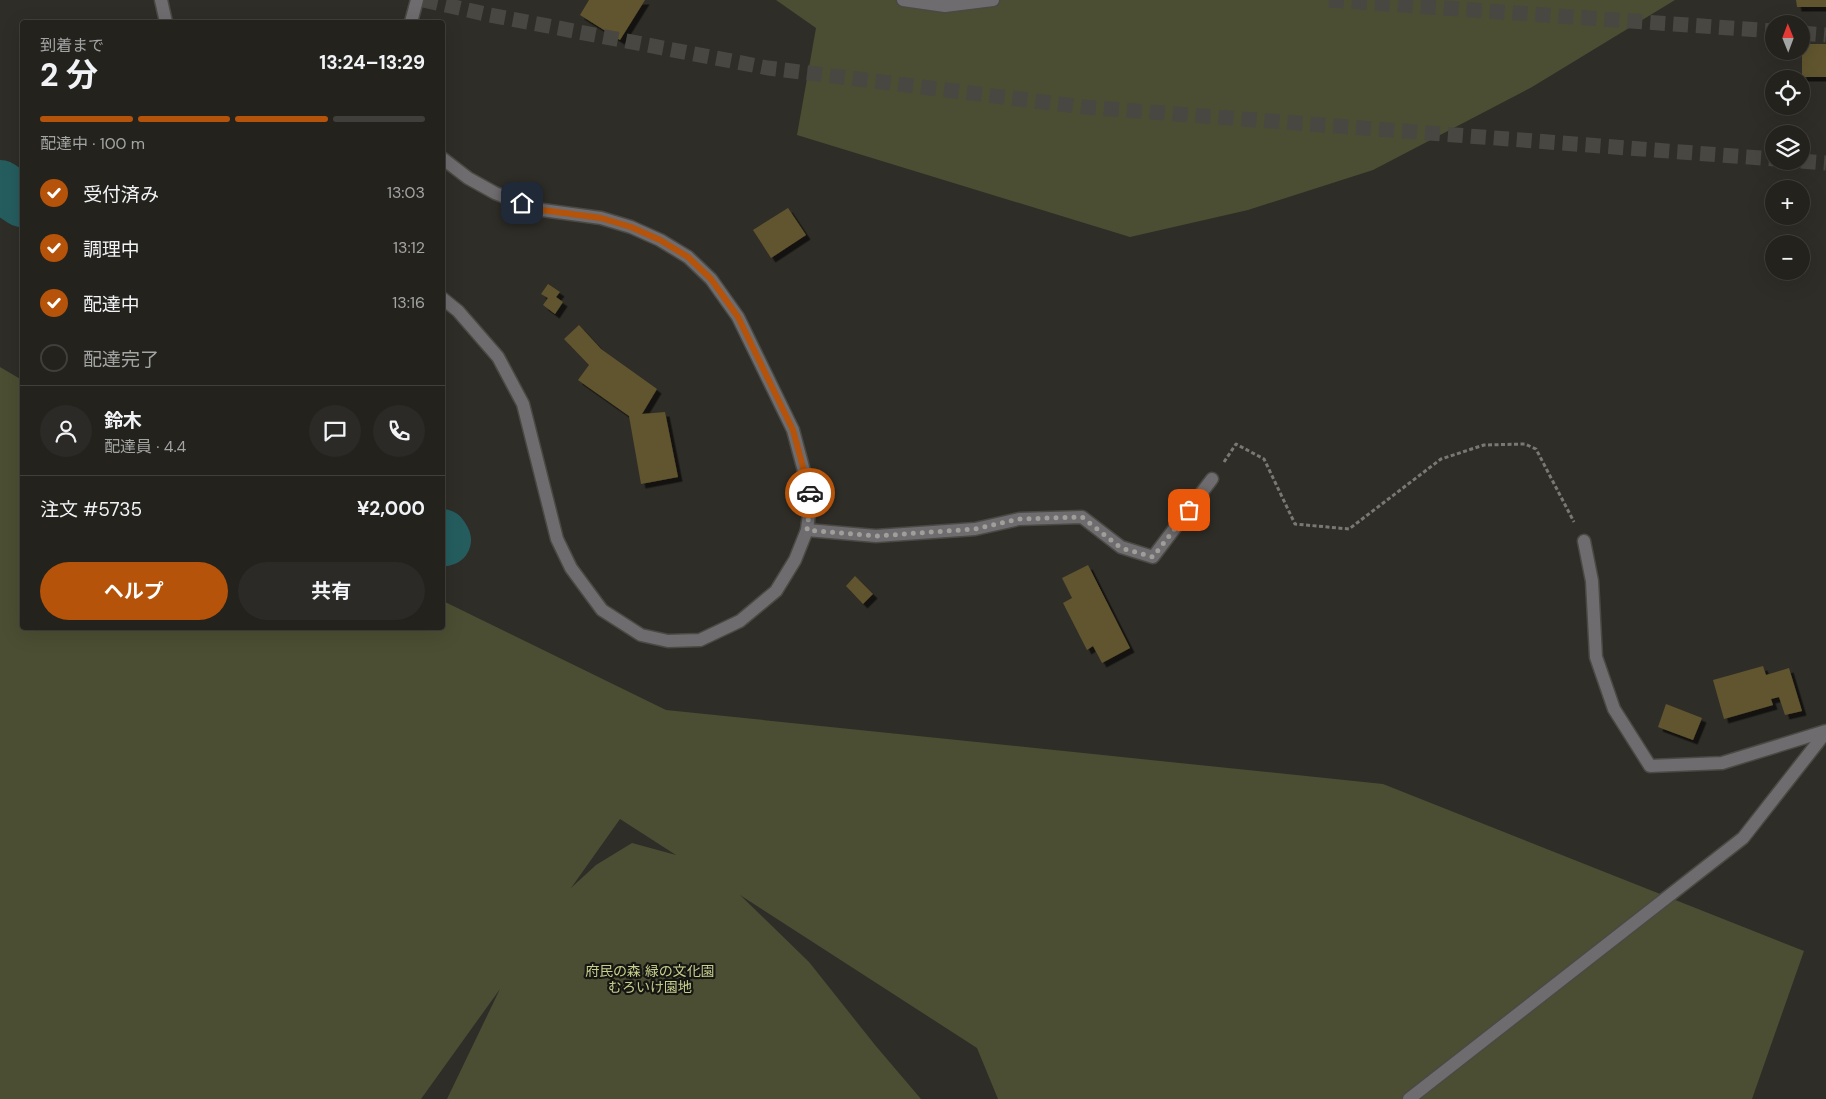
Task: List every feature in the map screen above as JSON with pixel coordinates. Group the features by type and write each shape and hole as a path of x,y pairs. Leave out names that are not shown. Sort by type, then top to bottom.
{"street":[{"path":"162,0 166,20"},
{"path":"412,20 417,0"},
{"path":"903,0 945,6 992,0"},
{"path":"445,160 468,178 495,193 535,209 601,218 631,227 660,240 688,257 711,279 738,317 793,430 811,497 807,530 795,560 776,591 740,621 700,640 668,641 641,635 602,610 571,568 557,539 523,404 498,357 458,312 445,301"},
{"path":"807,530 876,536 975,529 1019,519 1082,517 1121,548 1153,557 1212,479"},
{"path":"1584,541 1592,581 1596,657 1614,709 1650,766 1722,763 1826,732"},
{"path":"1408,1099 1743,838 1826,732"}],"path":[{"path":"1212,479 1236,444 1264,459 1295,524 1350,528 1441,459 1484,445 1525,444 1536,449 1584,541"}],"green space":[{"path":"776,0 1675,0 1532,87 1373,170 1248,210 1130,237 797,135 816,28"},
{"name":"府民の森 緑の文化園 むろいけ園地","path":"0,367 20,379 20,630 445,630 445,602 666,710 1383,784 1804,951 1752,1099 998,1099 977,1048 740,895 809,962 921,1099 447,1099 500,989 421,1099 0,1099","holes":["620,819 676,855 632,843 596,865 571,888"]}],"building":[{"path":"589,0 645,0 620,40 580,15"},
{"path":"1796,0 1826,0 1826,7 1797,7"},
{"path":"1810,44 1826,44 1826,77 1810,77 1810,70 1802,70 1802,60 1810,60"},
{"path":"788,208 806,235 771,258 753,230"},
{"path":"548,284 560,292 556,297 563,302 555,314 543,305 548,298 541,294"},
{"path":"579,325 601,349 657,389 642,414 665,412 678,477 641,484 629,416 578,380 589,365 564,339"},
{"path":"1088,565 1130,648 1102,663 1093,646 1087,650 1063,603 1072,598 1062,578"},
{"path":"855,576 873,594 863,604 846,586"},
{"path":"1763,666 1766,675 1789,668 1802,711 1785,715 1779,697 1771,699 1773,705 1724,719 1713,680"},
{"path":"1666,704 1702,718 1693,740 1658,727"}],"waterway":[{"path":"0,186 20,200"}],"tunnel":[{"path":"423,0 490,15 768,68 1084,107 1765,158"},
{"path":"1329,0 1765,30"},
{"path":"1810,34 1826,35"},
{"path":"1810,162 1826,163"}],"way so far":[{"path":"810,493 807,530 876,536 975,529 1019,519 1082,517 1121,548 1153,557 1189,510"}],"route":[{"path":"522,203 535,209 601,218 631,227 660,240 688,257 711,279 738,317 793,430 810,493"}]}
